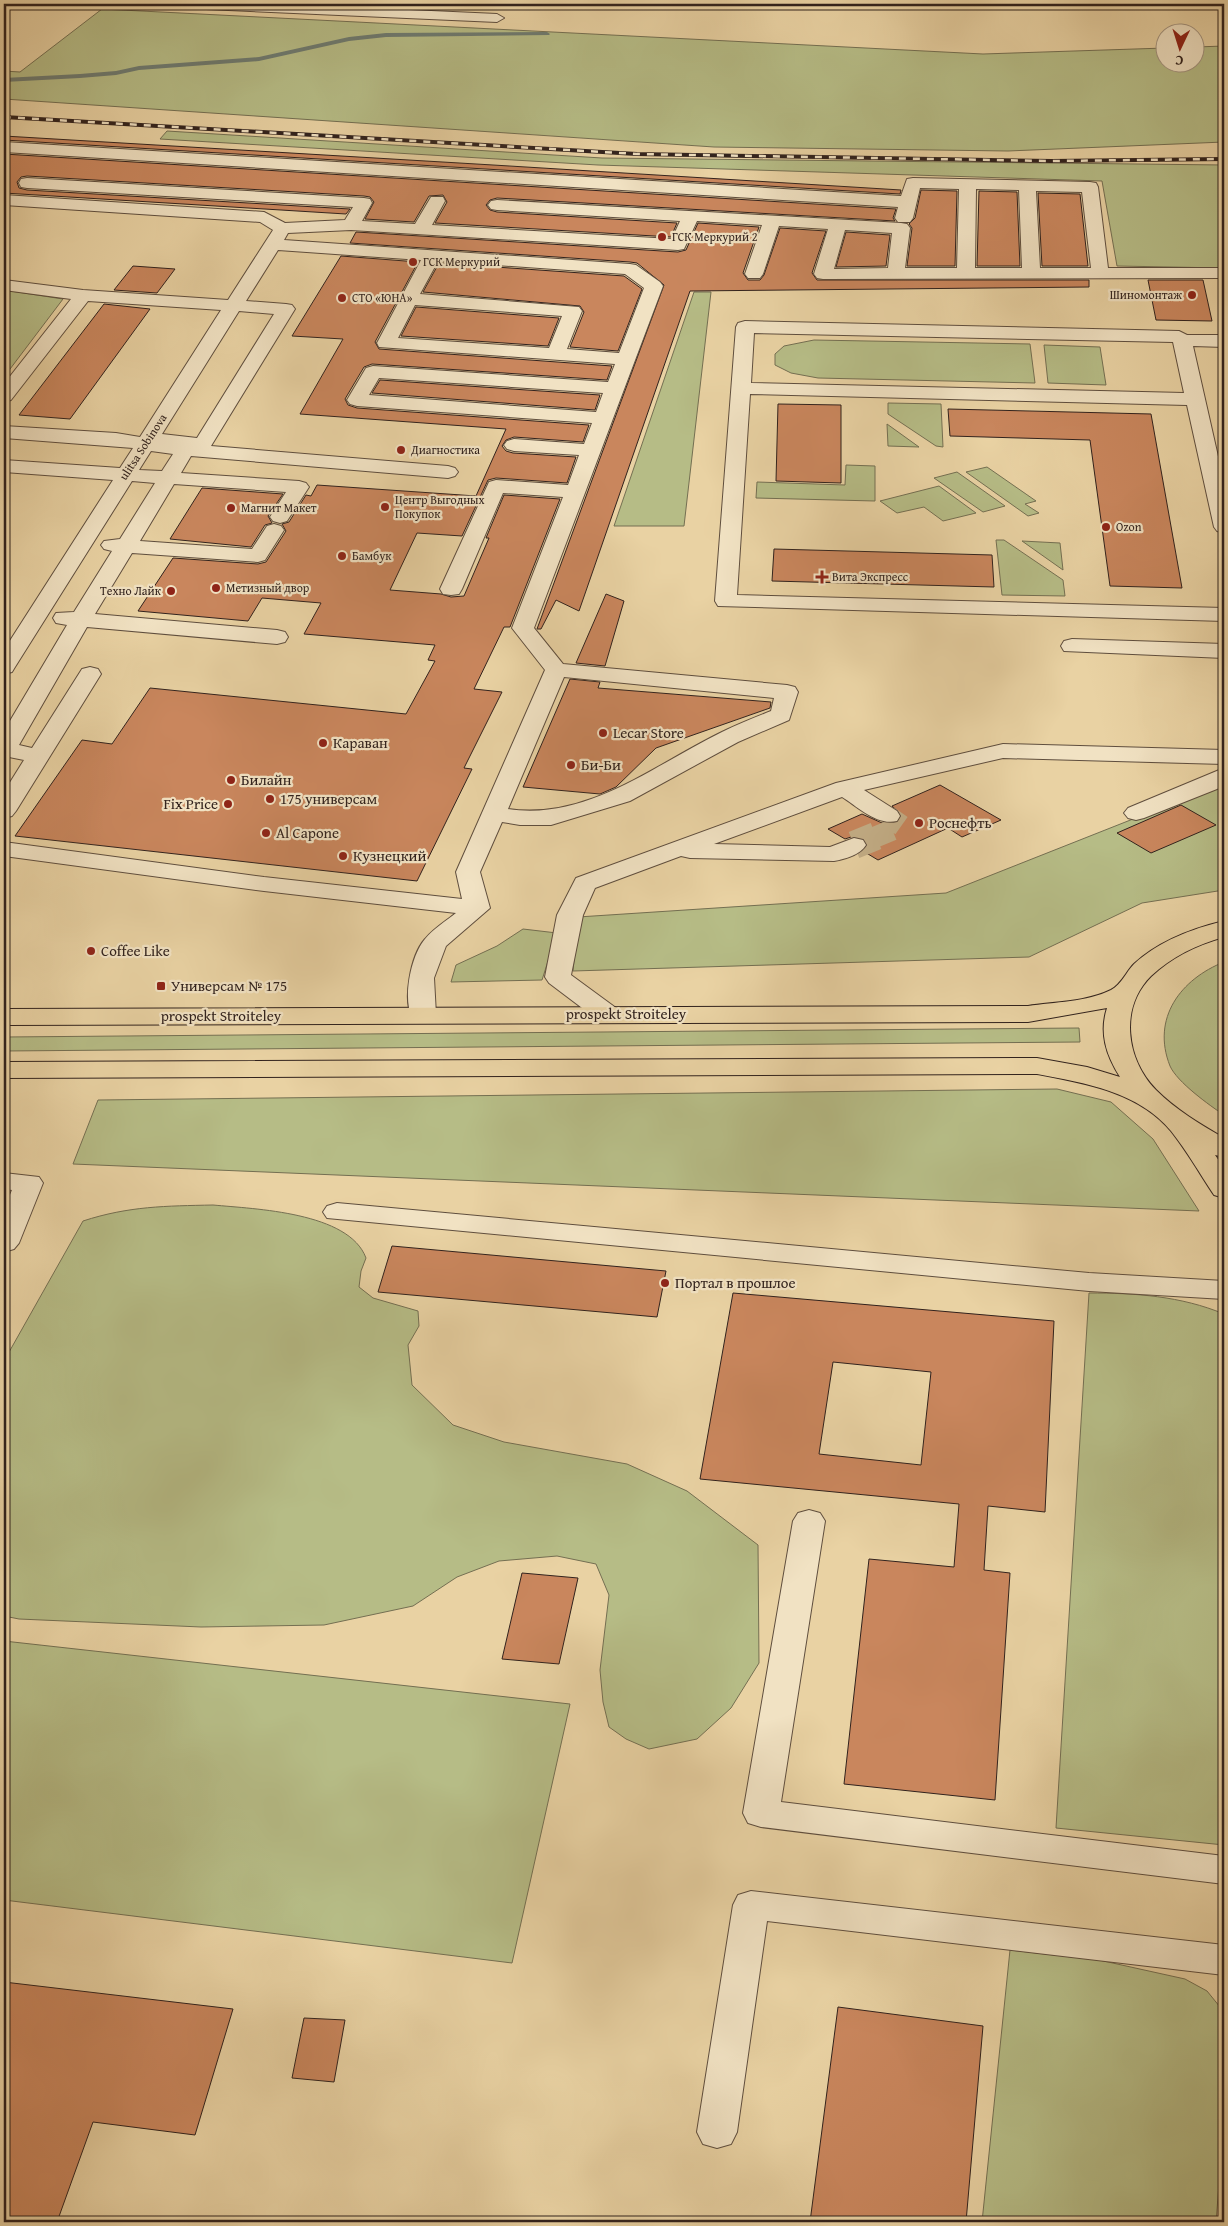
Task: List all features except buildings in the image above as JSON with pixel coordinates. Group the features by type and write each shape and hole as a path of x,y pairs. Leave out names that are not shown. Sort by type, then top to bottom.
{"main road":[{"path":"1224,929 1208,933 1171,950 1142,971 1125,993 1116,1020 1118,1045 1128,1070 1146,1095 1181,1125 1224,1149"},
{"name":"prospekt Stroiteley","path":"4,1017 1028,1014 1077,1007 1125,993"},
{"path":"4,1070 1037,1066 1087,1075 1146,1095"},
{"path":"1181,1125 1224,1189"}],"street":[{"path":"184,4 497,18"},
{"path":"4,147 908,202"},
{"path":"14,182 364,203 351,225"},
{"path":"896,273 901,228 913,183 1090,187 1100,271"},
{"path":"966,272 968,184"},
{"path":"1027,185 1031,272"},
{"path":"4,200 264,217 277,236 432,255 495,267 562,271 630,269 654,286 523,628 556,670 787,692 781,715 730,737 622,796 551,818 520,818 494,814"},
{"path":"421,229 437,201"},
{"path":"497,205 901,228"},
{"path":"277,236 351,225 678,245 690,216"},
{"path":"754,274 772,221"},
{"path":"838,225 823,274 1100,271 1224,273"},
{"name":"ulitsa Sobinova","path":"4,667 277,236"},
{"path":"432,255 386,343 626,359"},
{"path":"4,285 83,295 286,309 203,444 4,432"},
{"path":"4,396 83,295"},
{"path":"409,299 573,311 556,354"},
{"path":"400,317 419,318"},
{"path":"497,323 566,328"},
{"path":"1224,341 1182,340 1176,337 745,327 726,602 1224,615"},
{"path":"1182,340 1224,527"},
{"path":"602,418 357,400 373,372 614,388"},
{"path":"741,388 1195,399"},
{"path":"147,442 185,450 448,472"},
{"path":"514,445 591,450"},
{"path":"38,757 5,749 76,628 185,450"},
{"path":"4,466 299,487 258,556 82,544"},
{"path":"451,589 496,486 575,492"},
{"path":"31,625 277,637"},
{"path":"76,628 113,641"},
{"path":"1072,646 1224,651"},
{"path":"478,908 468,872 556,670"},
{"path":"4,811 90,674"},
{"path":"606,1014 558,977 570,915 585,883 844,788 1003,751 1224,757"},
{"path":"1136,813 1209,784 1224,775"},
{"path":"844,788 888,816"},
{"path":"676,850 834,854 854,845"},
{"path":"4,849 264,884 478,908"},
{"path":"423,1015 421,978 435,943 478,908"},
{"path":"4,1181 29,1183 4,1241"},
{"path":"337,1212 1070,1280 1224,1290"},
{"path":"810,1521 761,1814 1224,1870"},
{"path":"717,2132 751,1905 1224,1960"}],"green space":[{"path":"102,9 983,54 1156,48 1156,72 1206,72 1206,47 1224,46 1224,142 1008,151 714,147 4,99 4,71 20,72"},
{"path":"167,131 602,158 1224,165 1224,268 1117,266 1102,181 598,165 160,139"},
{"path":"4,290 63,299 4,377"},
{"path":"694,292 711,292 684,526 614,526"},
{"path":"814,340 1030,344 1035,383 818,378 791,373 775,365 775,354 784,346"},
{"path":"1044,345 1100,347 1106,385 1048,383"},
{"path":"888,403 941,404 943,447 936,446 888,414"},
{"path":"887,424 919,447 888,446"},
{"path":"846,465 875,466 875,501 756,498 757,482 845,485"},
{"path":"987,467 1036,501 1025,504 1039,513 1028,516 966,472"},
{"path":"957,472 1005,506 983,512 934,478"},
{"path":"939,486 976,513 943,521 924,507 897,513 880,501"},
{"path":"996,540 1004,540 1063,580 1065,596 1002,595"},
{"path":"1022,541 1060,543 1063,570"},
{"path":"1224,783 1224,890 1142,903 1029,957 573,971 578,917 946,893"},
{"path":"523,929 557,933 542,980 451,982 456,965 497,946"},
{"path":"1224,962 1224,1115 1194,1093 1179,1079 1170,1066 1165,1048 1164,1032 1167,1016 1183,990 1209,969"},
{"path":"1079,1028 1080,1042 4,1051 4,1037"},
{"path":"1057,1089 1111,1102 1153,1139 1199,1211 73,1164 98,1100"},
{"path":"213,1205 252,1208 299,1216 321,1222 341,1231 356,1243 366,1258 361,1271 359,1287 373,1298 418,1311 419,1326 408,1345 412,1385 453,1425 504,1442 627,1464 687,1491 758,1545 759,1663 731,1708 697,1739 649,1749 626,1739 609,1727 603,1702 600,1670 609,1595 596,1564 557,1556 499,1561 457,1577 413,1606 324,1625 201,1627 19,1619 4,1616 4,1361 83,1221 116,1212 132,1210"},
{"path":"1089,1293 1175,1299 1224,1314 1224,1845 1056,1828"},
{"path":"4,1641 570,1704 512,1963 4,1900"},
{"path":"1010,1950 1099,1960 1185,1979 1207,1991 1220,2007 1224,2120 1216,2222 982,2222"}],"waterway":[{"path":"4,80 80,76 116,73 139,68 259,59 349,39 386,35 547,34"}],"tunnel":[{"path":"873,838 902,826 888,816"},
{"path":"854,845 876,836"}],"railway":[{"path":"4,117 637,154 1052,161 1224,159"}],"place":[{"name":"ГСК Меркурий 2","path":"662,237"},
{"name":"ГСК Меркурий","path":"413,262"},
{"name":"Шиномонтаж","path":"1192,295"},
{"name":"СТО «ЮНА»","path":"342,298"},
{"name":"Диагностика","path":"401,450"},
{"name":"Центр Выгодных Покупок","path":"385,507"},
{"name":"Магнит Макет","path":"231,508"},
{"name":"Ozon","path":"1106,527"},
{"name":"Бамбук","path":"342,556"},
{"name":"Вита Экспресс","path":"822,577"},
{"name":"Метизный двор","path":"216,588"},
{"name":"Техно Лайк","path":"171,591"},
{"name":"Lecar Store","path":"603,733"},
{"name":"Караван","path":"323,743"},
{"name":"Би-Би","path":"571,765"},
{"name":"Билайн","path":"231,780"},
{"name":"175 универсам","path":"270,799"},
{"name":"Fix Price","path":"228,804"},
{"name":"Роснефть","path":"919,823"},
{"name":"Al Capone","path":"266,833"},
{"name":"Кузнецкий","path":"343,856"},
{"name":"Coffee Like","path":"91,951"},
{"name":"Универсам № 175","path":"161,986"},
{"name":"Портал в прошлое","path":"665,1283"}]}
